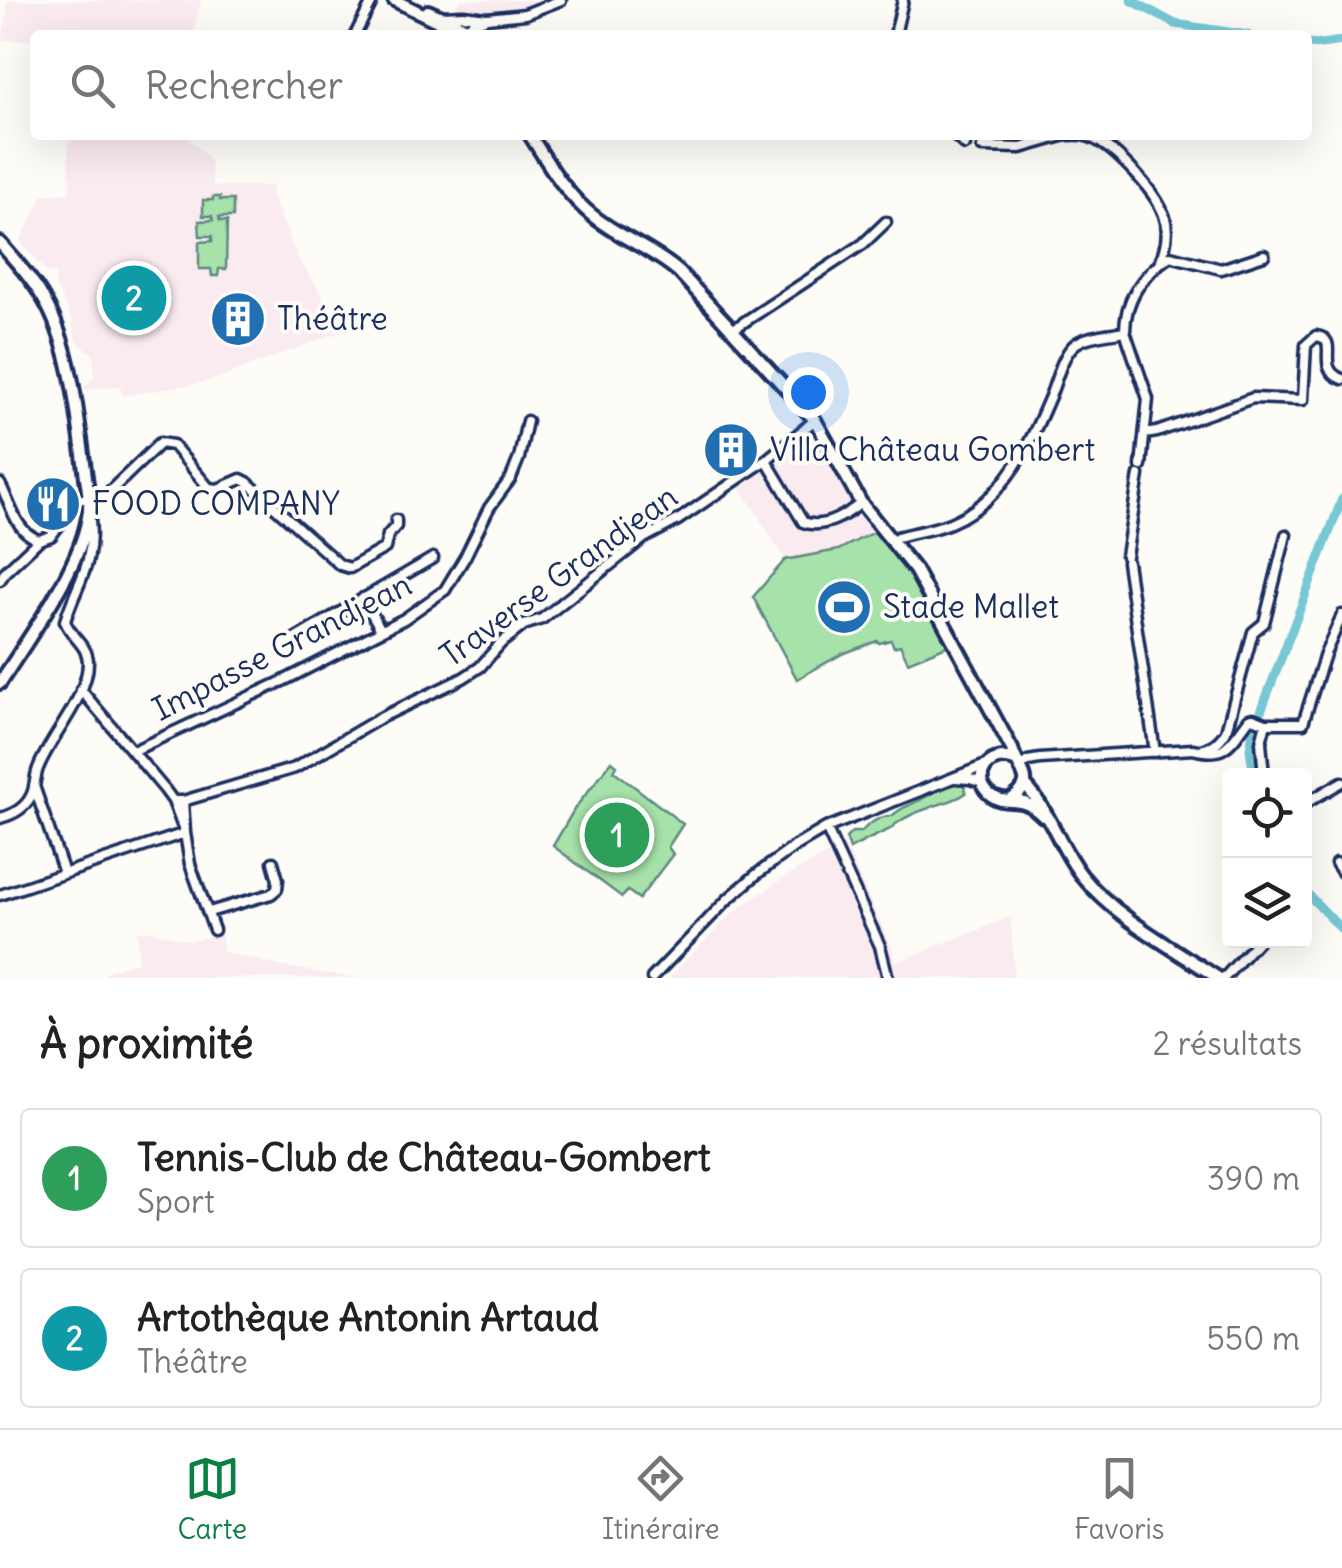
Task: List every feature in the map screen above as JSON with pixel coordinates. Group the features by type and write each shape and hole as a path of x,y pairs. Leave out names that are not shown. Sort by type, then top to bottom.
{"street":[{"path":"358,30 373,0"},
{"path":"394,0 462,30"},
{"path":"441,19 525,14 561,0"},
{"path":"896,30 903,0"},
{"path":"472,30 486,18"},
{"path":"533,140 559,180 592,216 662,257 814,420 861,503 916,570 1055,833"},
{"path":"960,140 965,145"},
{"path":"982,148 1020,148 1050,140"},
{"path":"1095,140 1123,159 1161,210 1167,245 1160,262"},
{"path":"732,330 863,244 886,222"},
{"path":"0,242 38,288 58,331 68,368 92,536 88,562 65,621 86,652 87,668 81,690 37,769 31,796 24,806 0,818"},
{"path":"1155,752 1126,559 1148,399 1126,331 1127,307 1135,288 1170,256 1220,269 1264,255"},
{"path":"892,541 947,524 996,492 1018,460 1067,354 1076,344 1126,331"},
{"path":"1144,434 1253,398 1302,400 1306,345 1316,336 1330,340 1330,372 1342,379"},
{"name":"Traverse Grandjean","path":"178,801 294,768 463,678 524,626 542,619 644,538 678,520 766,460 814,420"},
{"name":"Impasse Grandjean","path":"133,751 285,680 404,618 445,590 511,478 527,422"},
{"path":"0,580 39,540 51,536 78,500 107,494 160,443 172,445 209,488 218,489 241,479 247,482 340,565 350,568 385,548 396,520"},
{"path":"766,460 803,522 809,525 836,519 861,503"},
{"path":"0,484 21,528 30,538 39,540"},
{"path":"0,683 66,577 80,550 90,516"},
{"path":"1021,772 1040,759 1200,750 1222,739 1253,632 1264,623 1286,535"},
{"path":"286,644 432,558"},
{"path":"362,598 381,630"},
{"path":"1200,750 1205,754 1224,750 1248,718 1266,723 1304,722 1342,616"},
{"path":"81,690 178,801 190,864 214,930"},
{"path":"1263,768 1261,742 1266,723"},
{"path":"652,978 728,899 794,847 826,828 998,758 1004,734"},
{"path":"998,758 1021,772"},
{"path":"986,764 982,774 986,792 994,798 1030,804 1042,814 1082,876 1128,918 1221,978 1250,948"},
{"path":"1012,799 1020,794 1021,772"},
{"path":"951,779 982,783"},
{"path":"1312,799 1342,782"},
{"path":"34,786 64,873"},
{"path":"826,828 880,946 888,978"},
{"path":"0,895 185,833"},
{"path":"208,912 271,894 277,889 278,880 274,862"},
{"path":"1336,863 1342,872"}],"shaded area":[{"path":"8,0 201,0 194,30 30,30 30,41 2,40"},
{"path":"461,0 547,0 508,12 451,11"},
{"path":"190,140 210,160 213,186 274,186 271,192 298,259 345,330 211,381 122,396 120,386 82,390 94,377 94,356 76,340 71,317 55,285 56,274 48,274 20,241 43,195 70,193 68,143"},
{"path":"808,433 815,434 854,505 876,531 838,550 785,560 740,487"},
{"path":"845,845 896,962 1011,917 1014,978 669,978 731,914 785,877"},
{"path":"137,931 154,931 190,941 221,934 224,952 285,967 360,978 101,978 109,970 138,962"}],"green space":[{"path":"203,200 233,200 233,217 219,217 220,221 227,221 226,269 219,269 218,276 212,276 211,269 199,269 199,242 212,241 212,236 200,236 199,221 213,220 212,216 203,216"},
{"name":"Stade Mallet","path":"876,531 912,575 949,645 908,662 900,645 894,647 891,640 877,641 842,654 797,679 753,597 785,560 838,550"},
{"path":"612,761 617,765 614,771 683,824 668,847 673,854 639,899 628,891 622,897 553,846 575,808"},
{"path":"956,781 963,781 966,793 962,796 910,816 850,849 846,838 852,832 861,832 875,821 892,816"}],"waterway":[{"path":"1131,0 1175,24 1215,30"},
{"path":"1312,43 1342,41"},
{"path":"1253,768 1253,732 1342,499"},
{"path":"1312,898 1342,930"}],"place":[{"name":"Artothèque Antonin Artaud","path":"134,298"},
{"name":"Théâtre","path":"238,319"},
{"name":"Villa Château Gombert","path":"731,450"},
{"name":"FOOD COMPANY","path":"53,504"},
{"name":"Stade Mallet","path":"844,607"},
{"name":"Tennis-Club de Château-Gombert","path":"617,835"}]}
